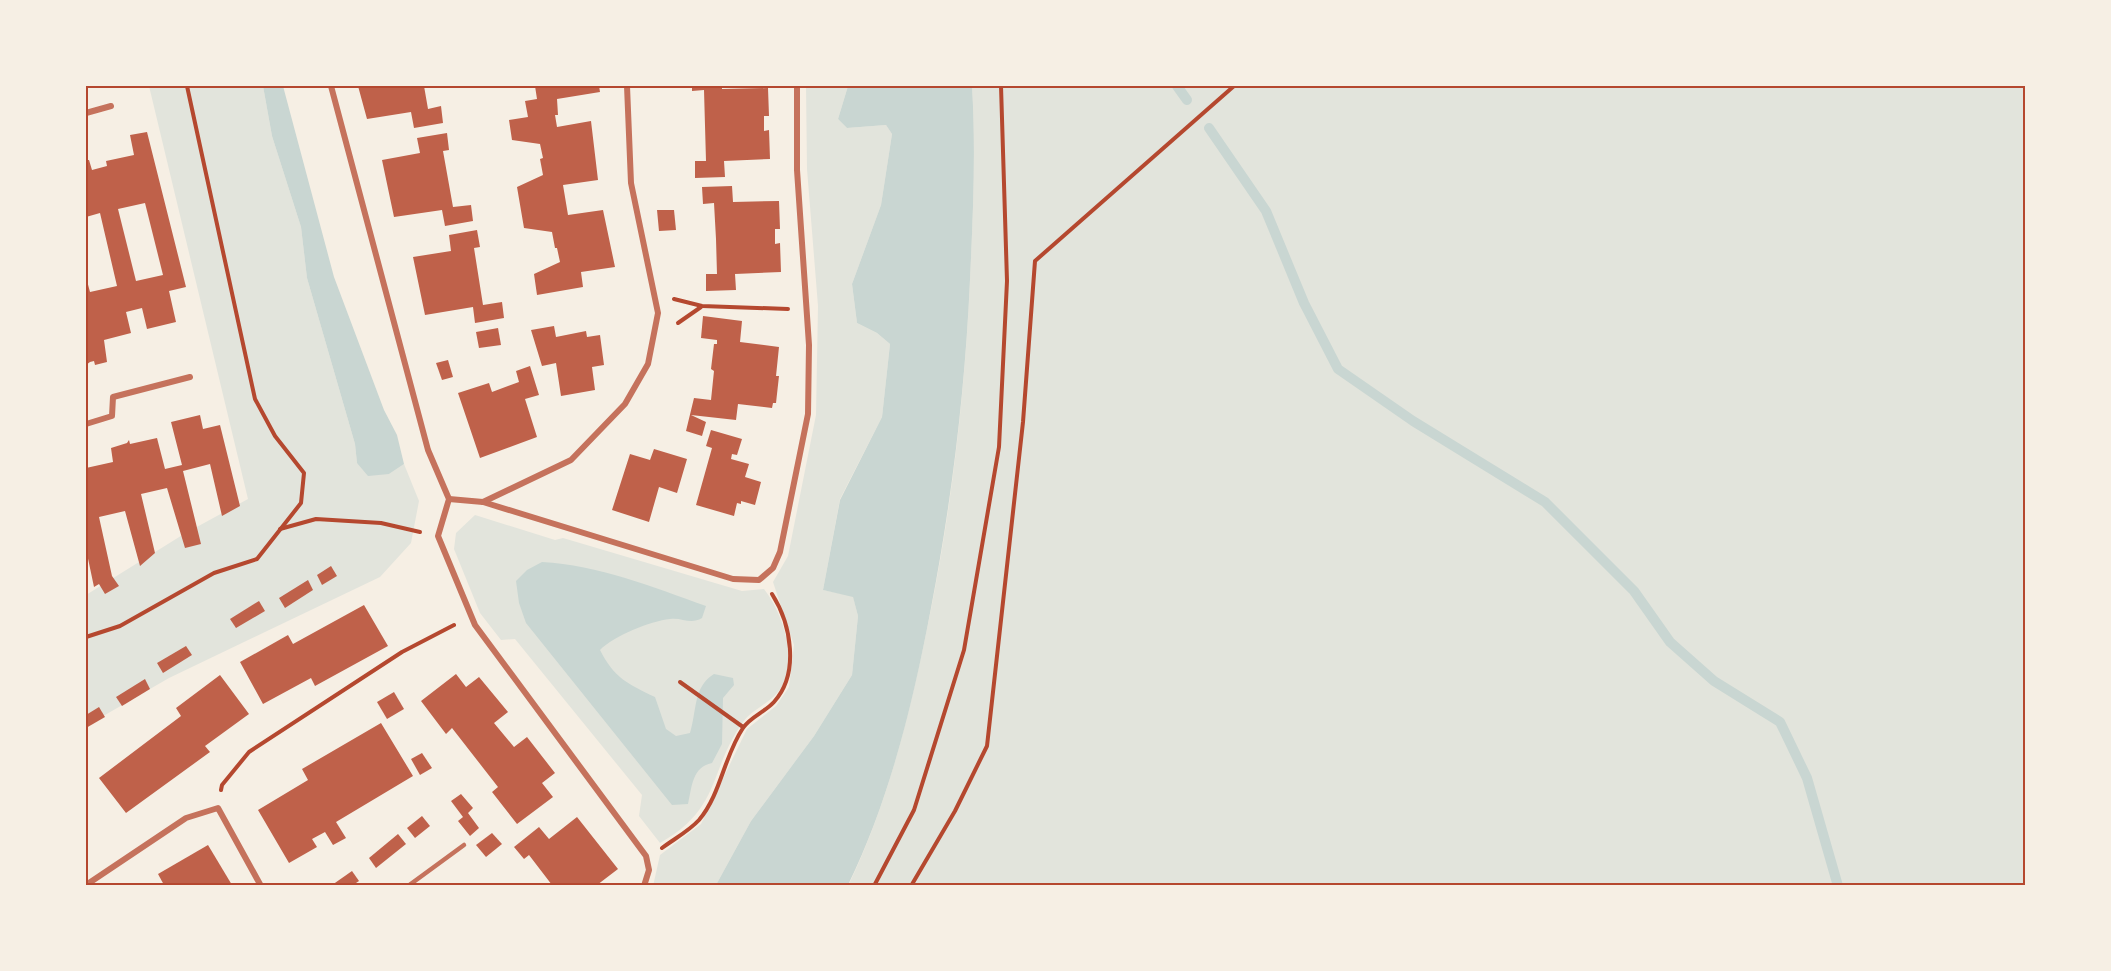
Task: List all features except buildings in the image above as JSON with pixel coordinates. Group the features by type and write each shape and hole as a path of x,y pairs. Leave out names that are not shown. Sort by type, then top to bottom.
{"street":[{"path":"332,86 428,450 449,499 438,536 475,625 646,856 649,870 644,885"},
{"path":"483,502 571,460 625,404 648,364 655,338 658,312 631,183 627,86"},
{"path":"449,499 483,502 733,579 759,580 773,568 780,552 808,414 807,310 797,171 797,86"},
{"path":"86,112 111,106"},
{"path":"86,424 112,416 114,397 190,377"},
{"path":"86,885 186,818 218,808 261,885"}],"lane":[{"path":"408,885 464,846"}],"path":[{"path":"86,637 120,626 214,573 258,559 301,503 304,473 275,436 255,399 187,86"},
{"path":"874,885 914,810 964,650 999,447 1007,281 1001,86"},
{"path":"911,885 955,811 987,746 1023,422 1035,261 1234,86"},
{"path":"655,294 702,306 807,310"},
{"path":"279,530 316,519 381,523 438,536"},
{"path":"646,856 698,821 709,804 743,727 774,703 786,686 790,646 783,618 763,578"},
{"path":"218,808 222,785 249,752 402,652 453,625"},
{"path":"681,682 743,727"}],"shaded area":[{"path":"149,86 263,86 272,136 301,227 307,278 355,444 357,463 389,474 404,464 419,501 411,543 380,577 169,678 86,726 86,595 184,534 248,499"},
{"path":"263,86 283,86 334,277 384,410 397,435 404,464 389,474 368,476 357,463 355,444 307,278 301,227 272,136"},
{"path":"806,86 848,86 838,119 847,128 886,125 892,134 881,205 852,284 857,323 877,333 890,344 882,417 840,499 823,590 853,596 858,616 852,675 814,736 751,821 716,885 653,886 660,855 701,824 747,729 776,706 789,687 794,645 773,582 788,556 816,415 818,306 807,169"},
{"path":"848,86 972,86 974,183 968,321 961,404 945,526 924,644 908,715 876,819 848,885 716,885 751,821 814,736 852,675 858,616 853,597 823,590 840,500 882,417 890,344 877,333 857,323 852,284 881,205 892,134 886,125 847,128 838,119"},
{"path":"972,86 2025,86 2025,885 848,886 877,818 899,748 925,640 946,523 957,443 968,321 974,183"},
{"path":"475,515 555,540 563,538 742,591 764,589 771,599 782,622 788,647 787,672 783,684 770,700 743,722 724,757 712,788 694,816 680,830 660,843 639,816 642,795 515,639 501,640 480,613 454,549 456,533"},
{"path":"542,562 605,572 706,606 702,618 698,620 662,620 633,630 600,650 616,674 655,697 666,729 676,736 690,733 699,692 707,679 714,674 733,678 734,685 723,698 722,744 712,763 705,765 697,773 688,804 672,805 526,623 519,603 516,581 527,570"}],"waterway":[{"path":"1177,86 1187,100"},
{"path":"1209,128 1266,211 1304,303 1338,369 1413,421 1545,502 1634,591 1670,642 1714,681 1780,722 1807,778 1838,886"}]}
